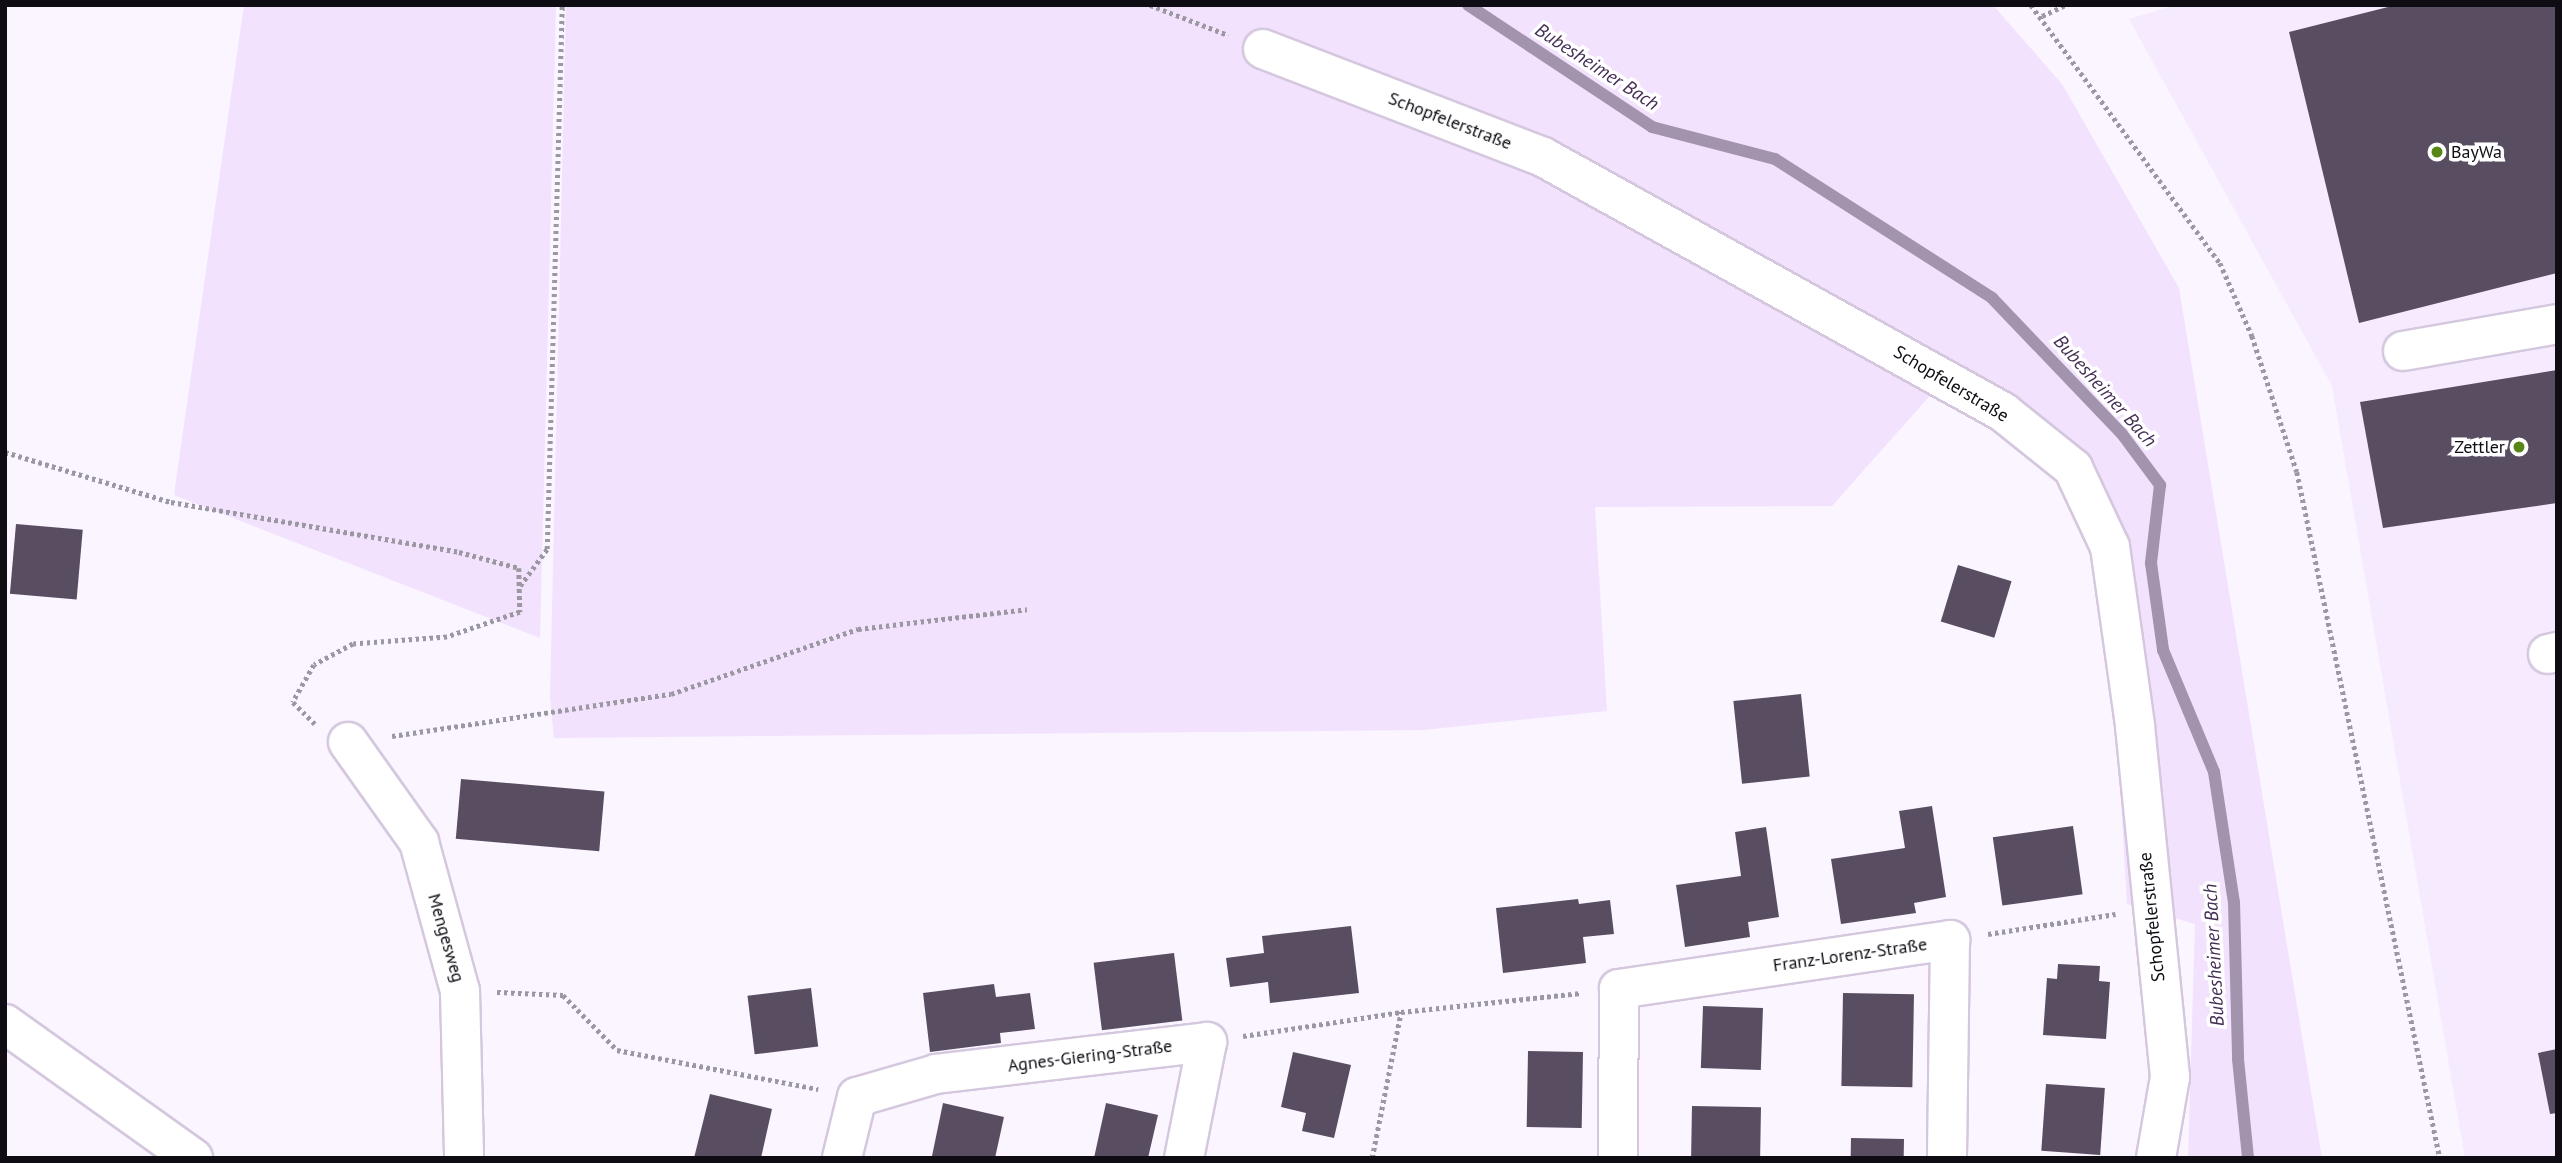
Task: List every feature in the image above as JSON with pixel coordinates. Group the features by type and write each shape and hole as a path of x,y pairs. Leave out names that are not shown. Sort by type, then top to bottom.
{"street":[{"name":"Schopfelerstraße","path":"1263,48 1543,157 2003,412 2073,468 2110,547 2135,726 2150,908 2170,1077 2156,1158"},
{"path":"2403,351 2557,324"},
{"name":"Mengesweg","path":"348,743 419,842 460,991 464,1158"},
{"name":"Franz-Lorenz-Straße","path":"1619,989 1950,940 1947,1158"},
{"path":"1618,1158 1619,989"},
{"path":"5,1024 193,1158"},
{"path":"1184,1158 1207,1042"},
{"name":"Agnes-Giering-Straße","path":"857,1097 936,1074 1207,1042"},
{"path":"842,1158 857,1097"}],"path":[{"path":"520,586 547,549 562,5"},
{"path":"1150,5 1263,48"},
{"path":"2031,5 2042,16 2220,263 2252,336 2297,472 2440,1158"},
{"path":"2042,16 2066,5"},
{"path":"5,452 171,502 458,552 519,568 520,612 447,637 353,644 314,665 293,702 307,719 348,743 671,694 858,629 1027,609"},
{"path":"1950,940 2150,908"},
{"path":"1207,1042 1401,1012 1619,989"},
{"path":"460,991 563,995 617,1050 857,1097"},
{"path":"1372,1158 1401,1012"}],"shaded area":[{"path":"244,5 556,5 540,638 174,495"},
{"path":"566,5 1993,5 2062,84 2179,288 2322,1158 2188,1158 2195,924 2127,904 2113,661 2099,570 2067,472 1935,390 1832,506 1595,507 1607,711 1423,730 554,738 550,697"},
{"path":"2176,5 2557,5 2557,1158 2465,1158 2332,386 2129,19"}],"building":[{"name":"BayWa","path":"2396,5 2557,5 2557,273 2359,323 2289,32"},
{"path":"2557,370 2557,503 2383,528 2360,402"},
{"path":"16,524 83,530 77,600 10,594"},
{"path":"1958,565 2012,581 1994,638 1941,621"},
{"path":"1801,694 1810,777 1742,784 1733,701"},
{"path":"461,779 604,792 599,851 456,839"},
{"path":"1932,806 1946,897 1914,903 1916,913 1841,924 1831,859 1905,848 1899,811"},
{"path":"2073,826 2083,894 2002,906 1993,837"},
{"path":"1766,827 1779,917 1748,922 1750,937 1685,947 1676,885 1741,876 1735,832"},
{"path":"1578,899 1579,904 1610,900 1614,934 1583,937 1586,963 1503,973 1496,908"},
{"path":"1351,926 1359,993 1270,1003 1268,982 1230,987 1226,958 1264,953 1262,936"},
{"path":"1174,953 1182,1020 1102,1030 1094,963"},
{"path":"2058,964 2100,966 2099,981 2110,982 2106,1039 2043,1035 2047,978 2057,979"},
{"path":"994,984 996,997 1030,993 1035,1029 1000,1033 1001,1043 930,1052 923,993"},
{"path":"811,988 818,1047 755,1054 747,996"},
{"path":"1843,993 1914,994 1912,1087 1841,1086"},
{"path":"1703,1006 1763,1008 1761,1070 1701,1068"},
{"path":"2557,1049 2557,1113 2550,1114 2538,1053"},
{"path":"1528,1051 1583,1052 1582,1128 1527,1127"},
{"path":"1293,1052 1351,1065 1334,1138 1302,1131 1306,1113 1281,1107"},
{"path":"2046,1084 2105,1088 2100,1155 2041,1151"},
{"path":"710,1094 772,1109 761,1158 694,1158"},
{"path":"943,1103 1004,1117 995,1158 932,1156"},
{"path":"1106,1103 1158,1115 1148,1158 1094,1158"},
{"path":"1692,1106 1761,1107 1760,1158 1691,1158"},
{"path":"1851,1138 1904,1139 1904,1158 1851,1158"}],"waterway":[{"name":"Bubesheimer Bach","path":"1468,5 1652,127 1775,159 1992,298 2122,434 2160,485 2151,563 2163,650 2214,772 2234,902 2238,1059 2248,1158"}],"place":[{"name":"BayWa","path":"2437,152"},
{"name":"Zettler","path":"2519,447"}]}
